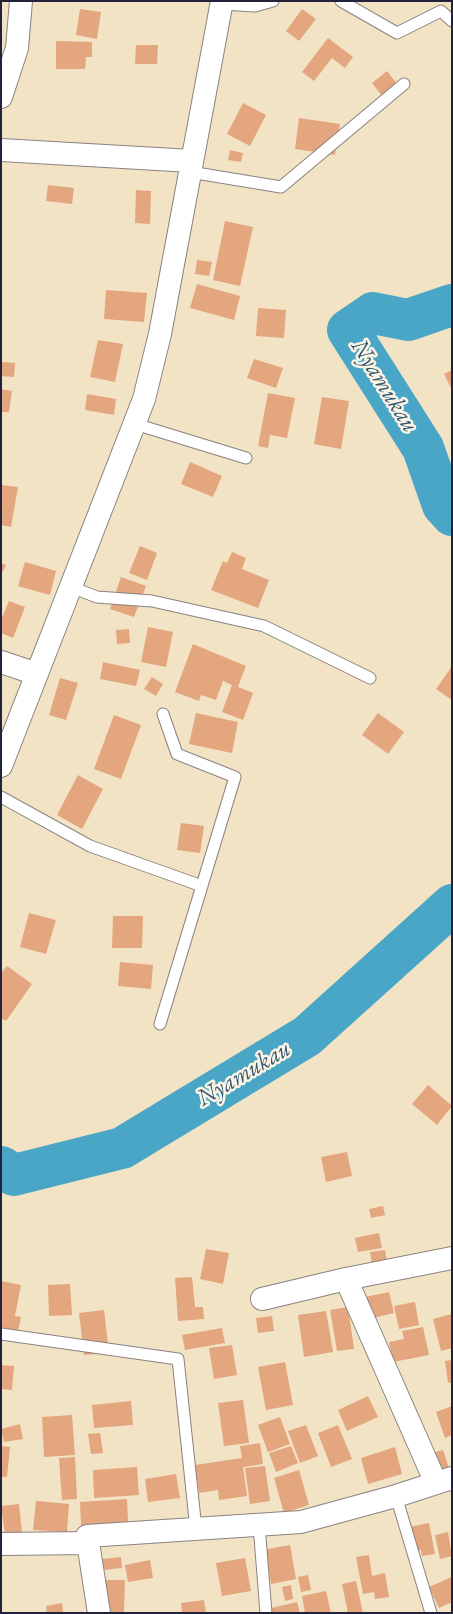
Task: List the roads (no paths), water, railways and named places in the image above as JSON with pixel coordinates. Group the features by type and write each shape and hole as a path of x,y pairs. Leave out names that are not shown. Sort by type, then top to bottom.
{"street":[{"path":"1,97 18,48 21,1"},
{"path":"1,766 144,399 160,334 222,3"},
{"path":"1,150 191,167"},
{"path":"1,662 37,674"},
{"path":"262,1299 346,1279 452,1258"},
{"path":"99,1613 87,1536 300,1522 444,1481 346,1279"},
{"path":"1,1544 87,1543"}],"lane":[{"path":"222,3 254,6 273,1"},
{"path":"341,1 397,33 441,11 452,21"},
{"path":"191,167 281,187 404,84"},
{"path":"135,424 246,458"},
{"path":"71,587 97,597 152,601 264,626 370,678"},
{"path":"160,1024 235,777 177,754 163,714"},
{"path":"1,797 90,846 202,886"},
{"path":"1,1334 178,1358 196,1529"},
{"path":"396,1496 431,1613"},
{"path":"259,1525 266,1613"}],"waterway":[{"name":"Nyamukau","path":"452,305 408,320 373,313 348,330 423,448 443,505 452,515"},
{"name":"Nyamukau","path":"1,1167 14,1175 122,1148 307,1036 452,905"}]}
